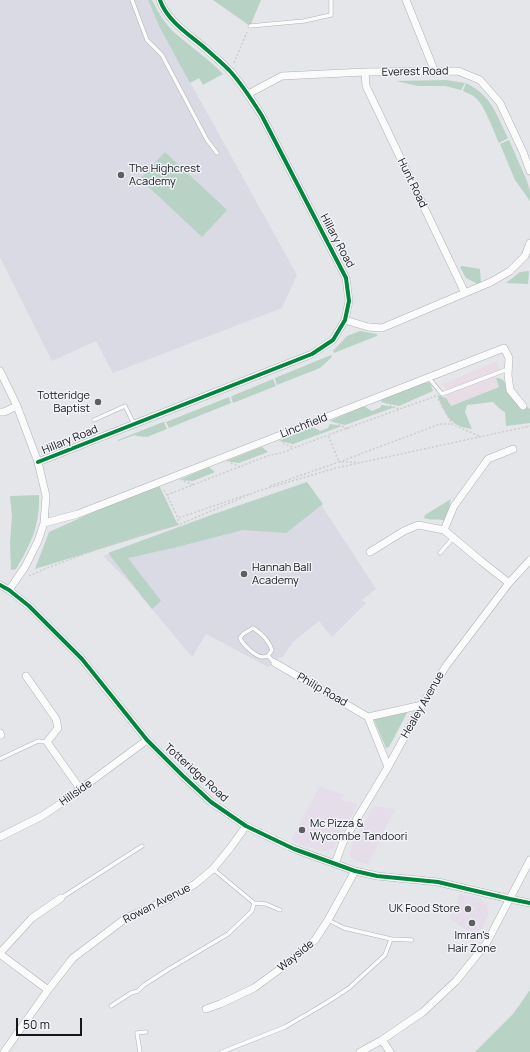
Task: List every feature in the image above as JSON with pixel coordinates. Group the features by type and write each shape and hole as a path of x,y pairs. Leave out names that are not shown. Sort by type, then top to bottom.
{"street":[{"name":"Hillary Road","path":"38,462 312,354 333,340 345,320 349,301 346,278 262,116 248,94 230,72 210,52 175,23 162,6 160,0"},
{"path":"406,0 435,72"},
{"name":"Everest Road","path":"248,94 282,76 365,72 458,71 480,80 500,103 523,152 530,171"},
{"name":"Hunt Road","path":"365,72 366,86 465,293"},
{"path":"345,320 368,327 382,328 491,282 510,271 527,257 530,243"},
{"name":"Linchfield","path":"44,523 78,514 504,348 509,358 508,369 510,390 523,406"},
{"path":"0,371 17,406 38,462 46,496 44,523 38,541 25,567 9,590"},
{"path":"0,412 4,412 17,406"},
{"path":"444,530 454,506 488,459 513,449"},
{"path":"370,552 404,531 418,525 444,530 509,583"},
{"name":"Healey Avenue","path":"335,864 344,842 422,705 446,666 509,583 530,560"},
{"name":"Totteridge Road","path":"0,585 9,590 29,606 82,659 147,740 183,776 211,802 246,826 294,849 355,871 377,876 438,882 530,903"},
{"name":"Philip Road","path":"275,663 368,717"},
{"path":"26,676 56,719 58,728 47,742 81,790"},
{"path":"388,767 368,717 422,705"},
{"name":"Hillside","path":"0,837 42,816 81,790 147,740"},
{"name":"Rowan Avenue","path":"4,1052 48,990 73,958 126,918 165,901 196,884 213,869 246,826"},
{"path":"360,1052 382,1040 422,1012 456,981 486,944 530,860"},
{"name":"Wayside","path":"206,1008 220,1004 254,988 316,940 355,871"},
{"path":"48,990 0,954 32,918 61,898"},
{"path":"382,1040 390,1052"}],"lane":[{"path":"132,0 147,40 162,55 207,140 217,152"},
{"path":"250,26 304,21 331,15 331,0"},
{"path":"428,377 442,394 508,369"},
{"path":"94,420 125,406 134,424"},
{"path":"440,553 453,538"},
{"path":"253,628 258,631 270,644 272,650 268,656 262,657 249,649 240,638 243,634 253,628"},
{"path":"268,656 275,663"},
{"path":"0,759 38,741 47,742"},
{"path":"61,898 142,846"},
{"path":"213,869 254,903 266,904 280,910"},
{"path":"111,1006 131,993 138,991 144,985 169,968 228,934 252,910 254,903"},
{"path":"328,920 344,928 391,939 412,940"},
{"path":"222,1052 285,1027 349,988 385,956 391,939"},
{"path":"140,1052 137,1033 146,1032"}],"path":[{"path":"230,72 250,26"},
{"path":"167,495 267,456 281,453 436,396 452,424"},
{"path":"376,398 400,410"},
{"path":"325,417 348,429"},
{"path":"178,518 339,462 440,424 452,424 481,437"},
{"path":"26,577 108,545 178,525 258,491 336,468 530,426"},
{"path":"328,435 339,462"},
{"path":"339,462 362,462"},
{"path":"158,483 167,495 178,518 178,525"}],"shaded area":[{"name":"The Highcrest Academy","path":"0,0 148,0 160,28 297,275 282,308 113,373 96,341 52,361 0,257"},
{"path":"497,361 500,370 496,378 499,387 450,406 446,398 446,390 443,384"},
{"name":"Hannah Ball Academy","path":"307,483 376,589 362,600 366,603 332,637 319,621 293,642 282,658 280,657 268,667 206,634 192,657 131,584 103,556"},
{"path":"320,786 344,795 342,800 358,804 334,848 323,851 307,847 291,840"},
{"path":"374,806 395,809 368,864 354,861 350,856 351,847"},
{"path":"460,894 481,899 487,905 487,918 476,937 449,918 456,906 458,896"}],"green space":[{"path":"148,0 152,0 162,18 171,29 223,74 203,85 199,78 190,83 160,28"},
{"path":"213,0 261,0 250,26"},
{"path":"446,80 465,83 461,90 445,86 418,86 396,81"},
{"path":"466,83 475,88 488,100 508,138 499,143 480,103 474,96 463,91"},
{"path":"509,140 527,181 530,191 530,201 515,180 500,144"},
{"path":"165,152 227,210 202,237 140,179"},
{"path":"460,267 480,269 481,282 478,284 466,278"},
{"path":"529,271 528,284 506,283 520,272"},
{"path":"360,331 377,334 377,336 334,353 333,351 347,336"},
{"path":"331,355 332,357 320,368 277,385 275,378"},
{"path":"496,378 500,378 505,382 511,397 530,409 530,423 506,426 505,412 493,402 467,405 465,412 472,429 458,425 449,418 437,395 446,398 451,406 499,387"},
{"path":"273,379 276,386 233,403 232,396"},
{"path":"425,382 430,383 433,391 399,406 381,402 382,399"},
{"path":"229,397 231,403 169,428 166,422"},
{"path":"381,405 395,407 345,425 330,421 364,406 372,411 381,407"},
{"path":"163,422 167,429 147,437 135,435 118,441 118,440"},
{"path":"330,424 342,426 293,444 279,441 313,427 320,431 328,428"},
{"path":"262,447 268,452 239,463 226,461"},
{"path":"209,467 215,472 193,481 179,480"},
{"path":"307,482 323,504 286,533 243,530 128,558 161,601 152,609 108,553 214,514"},
{"path":"158,483 178,525 35,569 49,532"},
{"path":"39,495 38,516 34,534 16,569 11,570 10,543 12,516 10,496"},
{"path":"451,499 446,521 424,518 425,515"},
{"path":"405,712 407,713 389,747 386,748 374,720 378,717 391,716"},
{"path":"530,990 530,1052 475,1052 513,1014"}],"cycle path":[{"path":"38,462 312,354 333,340 345,320 349,301 346,278 262,116 234,75 173,21 163,8 160,0"},
{"path":"0,585 9,590 29,606 82,659 147,740 183,776 211,802 246,826 294,849 355,871 377,876 438,882 530,903"}],"place":[{"name":"The Highcrest Academy","path":"121,175"},
{"name":"Totteridge Baptist","path":"98,402"},
{"name":"Hannah Ball Academy","path":"244,574"},
{"name":"Mc Pizza & Wycombe Tandoori","path":"302,830"},
{"name":"UK Food Store","path":"468,909"},
{"name":"Imran's Hair Zone","path":"472,923"}]}
